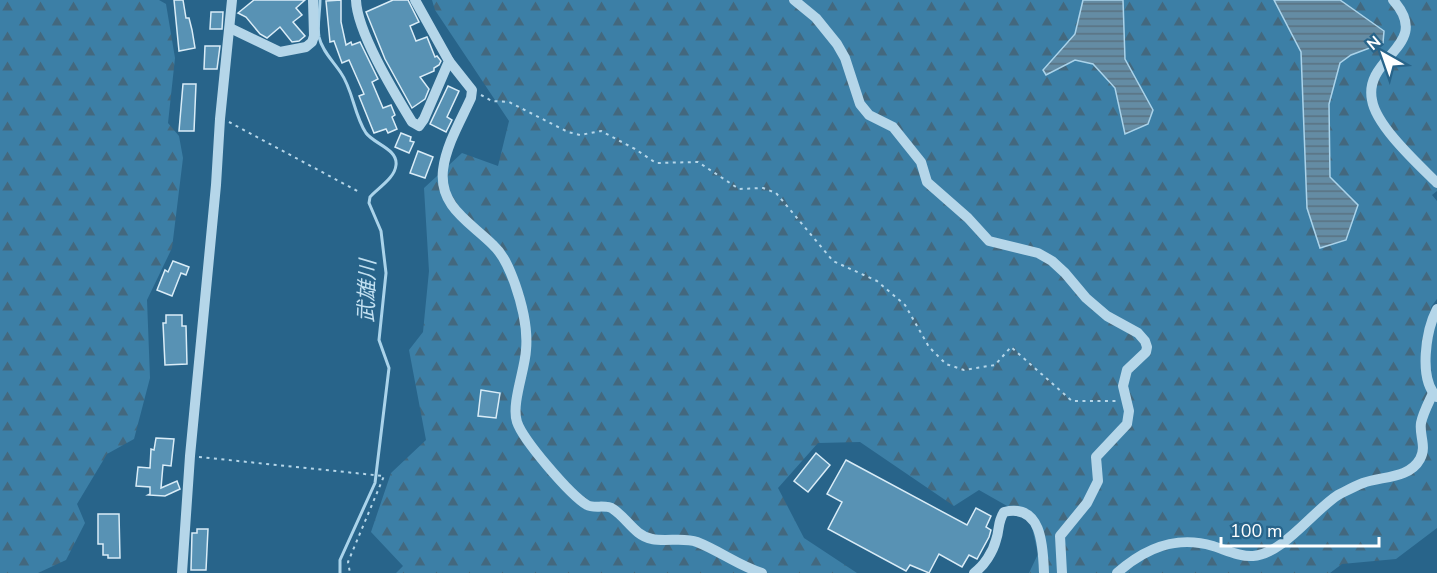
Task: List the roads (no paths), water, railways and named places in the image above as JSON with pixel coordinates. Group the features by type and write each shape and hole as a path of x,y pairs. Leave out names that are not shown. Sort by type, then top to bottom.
{"street":[{"path":"183,573 190,456 232,0"},
{"path":"230,28 280,52 306,47 312,42 314,36 313,0"},
{"path":"356,0 357,12 377,58 412,122 419,126 449,61"},
{"path":"416,0 449,61 472,90 471,98 450,145 443,170 445,195 452,207 494,245 506,261 516,285 525,322 526,350 517,398 517,421 529,444 572,492 588,506 611,508 642,536 653,540 695,541 747,569 762,573"},
{"path":"794,0 816,18 837,44 845,58 860,104 869,115 892,128 921,162 927,182 968,218 989,241 1038,253 1052,261 1086,298 1107,316 1138,333 1145,341 1146,352 1127,370 1123,386 1129,411 1126,424 1096,457 1098,481 1087,502 1060,536 1062,573"},
{"path":"1393,0 1403,12 1407,26 1406,33 1404,39 1381,65 1372,83 1371,99 1377,116 1437,183"},
{"path":"1117,573 1142,554 1159,546 1182,542 1201,542 1243,556 1265,553 1280,544 1337,496 1363,483 1412,469 1421,458 1424,447 1421,424 1435,395 1428,381 1425,365 1431,320 1437,309"},
{"path":"974,573 982,567 996,541 999,520 1004,512 1016,509 1028,514 1037,525 1043,552 1044,573"}],"waterway":[{"name":"武雄川","path":"320,0 318,33 323,47 345,80 366,133 396,159 395,170 370,197 369,203 381,231 386,273 379,340 389,368 375,483 340,560 340,573"}]}
